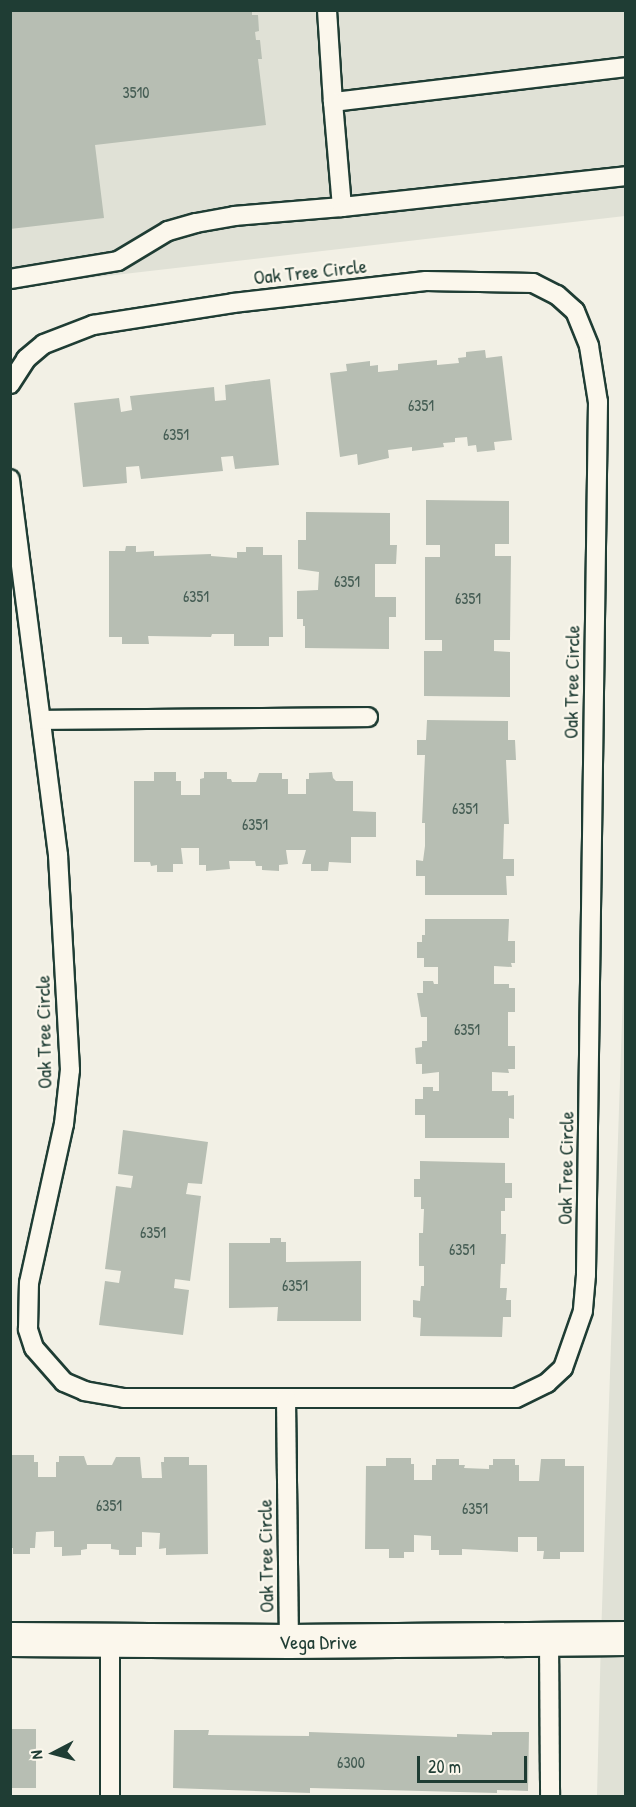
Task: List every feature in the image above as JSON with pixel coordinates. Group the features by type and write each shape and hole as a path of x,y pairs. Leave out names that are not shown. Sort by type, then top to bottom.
{"street":[{"name":"Vega Drive","path":"10,1639 289,1641 626,1638"}],"lane":[{"path":"327,10 342,207"},
{"path":"333,102 626,67"},
{"path":"10,279 118,261 168,231 234,216 342,207 626,176"},
{"name":"Oak Tree Circle","path":"10,384 26,359 44,344 93,325 233,303 426,281 533,283 557,295 575,311 589,346 598,402 586,1275 583,1311 563,1368 548,1383 516,1398 124,1398 85,1391 64,1382 34,1348 28,1329 29,1283 64,1124 70,1070 58,855 10,479"},
{"path":"41,720 368,717"},
{"name":"Oak Tree Circle","path":"286,1399 289,1641"},
{"path":"110,1640 110,1797"},
{"path":"549,1640 550,1797"}],"shaded area":[{"path":"10,11 625,11 625,216 11,287"},
{"path":"625,933 626,1796 597,1796 601,1638"}],"building":[{"path":"10,10 252,10 252,15 258,15 259,31 255,32 256,40 260,40 262,59 258,59 266,125 95,145 104,218 10,229"},
{"path":"485,350 486,358 502,356 512,440 494,442 495,450 477,452 476,445 468,446 467,437 455,438 455,442 443,443 444,447 412,451 412,447 388,450 389,458 358,465 357,454 340,457 330,373 347,371 346,364 370,361 370,366 378,365 378,372 398,370 398,364 437,360 437,365 459,363 458,358 466,357 466,352"},
{"path":"270,379 279,465 235,469 233,456 221,457 223,471 141,479 139,466 126,467 127,483 83,487 74,403 119,398 121,412 132,410 130,396 214,387 215,401 226,400 225,385"},
{"path":"426,500 509,501 509,544 495,544 495,556 511,556 510,640 494,640 494,651 510,652 510,697 424,696 424,651 442,651 442,640 425,640 425,557 440,557 440,545 426,545"},
{"path":"306,512 390,513 390,545 397,545 396,564 375,564 375,597 396,597 396,617 389,617 389,649 305,648 305,626 303,626 303,619 297,619 297,591 318,590 319,572 298,569 298,540 306,540"},
{"path":"126,546 136,546 136,552 154,551 154,556 211,554 211,556 237,558 237,552 246,552 246,547 263,547 263,555 282,555 283,637 269,637 269,646 234,646 234,634 212,634 211,637 148,636 149,644 122,644 122,637 109,637 109,551 125,551"},
{"path":"427,720 508,721 508,740 515,740 516,760 506,760 509,824 504,824 503,859 514,859 514,876 506,876 507,895 425,895 425,876 416,876 416,860 423,861 425,846 425,823 422,823 425,755 417,755 417,740 426,740"},
{"path":"154,772 176,772 176,781 181,781 181,795 200,795 200,779 204,778 204,772 227,772 227,779 231,779 232,782 256,782 259,773 282,773 282,779 288,779 288,794 306,794 306,779 309,779 309,773 332,772 336,781 353,781 353,811 376,812 376,837 351,837 351,863 329,862 328,871 311,871 311,864 302,864 306,850 286,850 288,864 279,865 279,871 262,870 262,866 256,866 255,861 229,861 230,869 206,871 206,865 199,865 199,848 181,848 183,864 173,864 173,872 157,872 157,865 151,866 150,862 134,862 134,781 154,781"},
{"path":"425,919 509,919 508,941 515,941 515,963 511,963 512,967 494,966 494,984 509,984 509,988 515,988 515,1012 508,1012 508,1046 515,1046 515,1069 508,1069 509,1073 492,1072 492,1091 508,1091 508,1096 514,1095 514,1119 509,1118 509,1138 425,1138 425,1115 415,1115 415,1099 423,1099 423,1087 433,1087 433,1091 439,1091 439,1072 422,1074 422,1064 416,1064 415,1048 422,1047 422,1041 427,1041 427,1017 421,1017 417,993 423,993 423,981 433,981 434,984 438,984 438,967 424,967 424,958 417,958 417,942 422,942 422,935 425,935"},
{"path":"123,1130 208,1142 202,1184 188,1183 186,1194 201,1196 190,1281 175,1279 174,1288 189,1290 183,1335 99,1325 105,1281 119,1283 121,1271 105,1269 116,1186 131,1188 133,1176 118,1174"},
{"path":"420,1161 505,1163 505,1183 512,1183 512,1198 505,1198 505,1211 501,1211 501,1234 506,1234 505,1264 501,1264 500,1288 507,1288 506,1300 511,1300 511,1317 503,1317 502,1337 420,1336 421,1318 413,1317 413,1300 420,1301 421,1286 424,1286 424,1266 419,1266 419,1233 423,1233 424,1209 421,1209 421,1197 414,1197 414,1179 420,1179"},
{"path":"270,1238 281,1238 281,1242 286,1242 286,1262 361,1261 361,1321 277,1321 278,1307 229,1308 229,1243 270,1243"},
{"path":"10,1455 34,1455 34,1462 38,1462 38,1477 56,1477 56,1462 59,1462 59,1456 84,1456 87,1465 112,1465 116,1457 140,1457 142,1478 162,1478 161,1462 164,1462 164,1457 189,1457 189,1465 207,1465 208,1554 166,1555 166,1548 159,1549 160,1533 142,1532 142,1547 136,1547 136,1555 119,1555 119,1550 111,1549 111,1544 87,1544 87,1549 81,1550 81,1555 62,1556 62,1547 54,1547 54,1531 36,1532 35,1548 30,1548 30,1554 13,1554 13,1548 10,1548"},
{"path":"386,1458 411,1458 411,1464 414,1464 414,1480 432,1480 432,1465 436,1465 436,1459 459,1459 459,1465 465,1465 464,1468 489,1469 489,1465 493,1465 493,1459 515,1459 515,1465 519,1465 519,1481 539,1481 541,1459 565,1459 565,1466 584,1466 584,1552 560,1552 560,1559 543,1559 544,1551 537,1551 537,1537 518,1537 518,1552 462,1549 462,1555 439,1555 439,1550 431,1550 431,1536 414,1535 414,1552 404,1552 404,1558 389,1558 389,1549 365,1549 366,1466 386,1466"},
{"path":"10,1729 36,1729 36,1788 10,1788"},
{"path":"174,1730 209,1730 208,1735 309,1736 309,1732 457,1737 457,1734 492,1735 492,1732 529,1732 528,1791 497,1790 497,1793 310,1788 310,1793 173,1788"}]}
